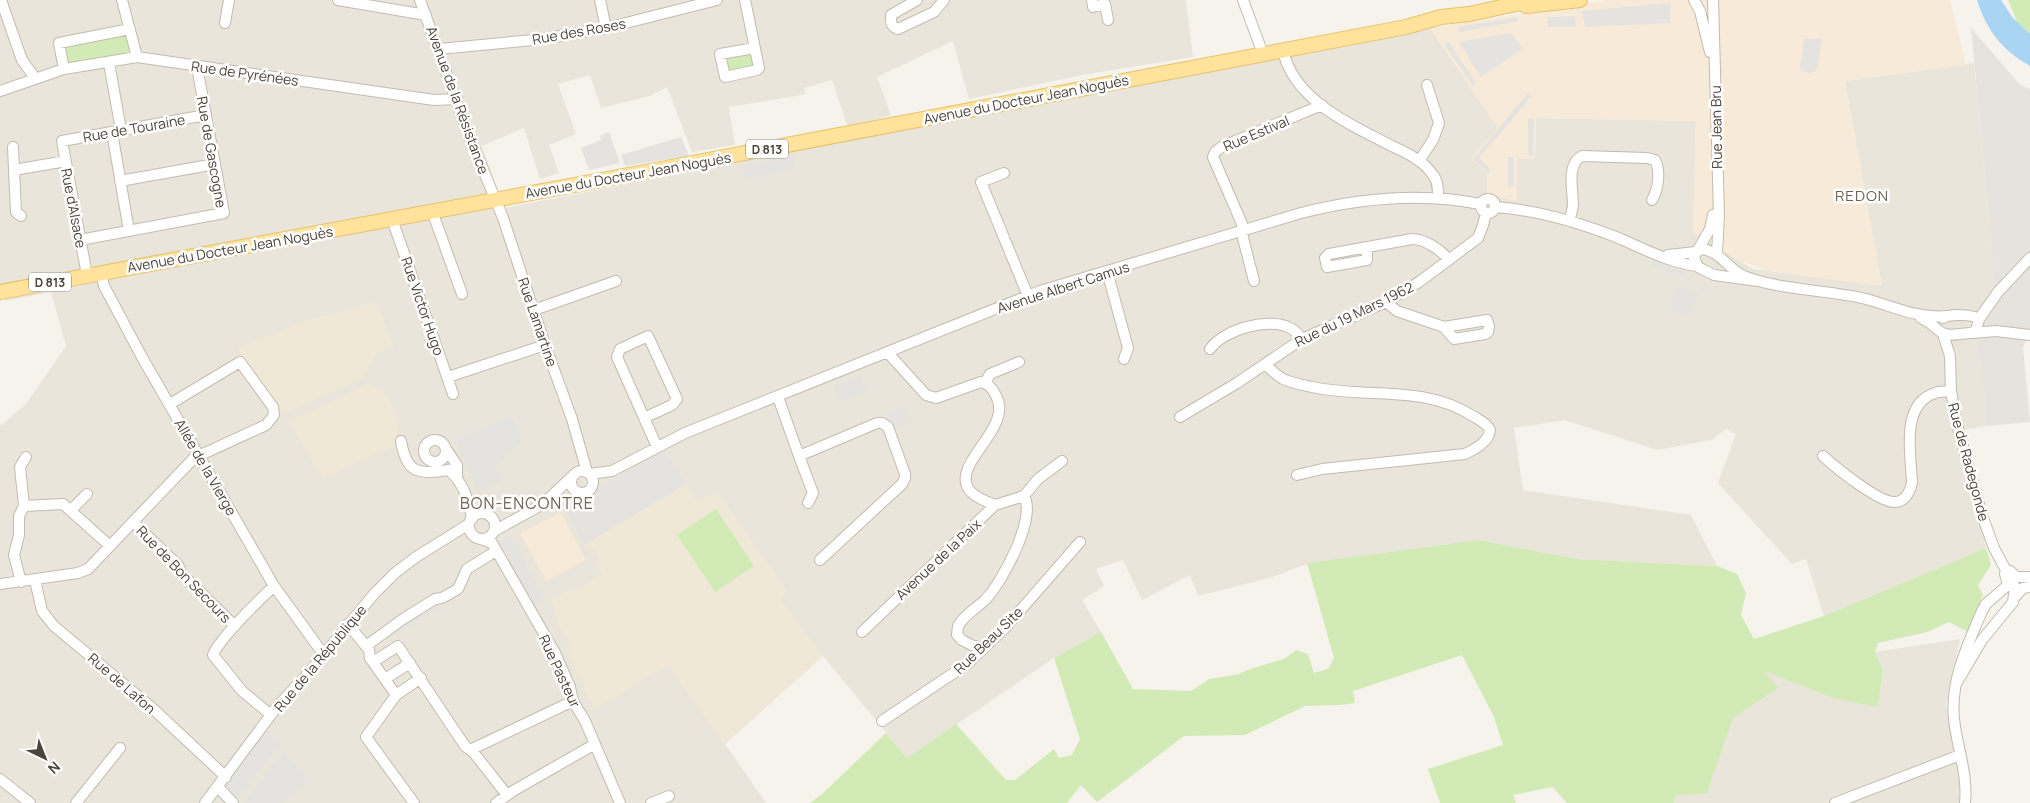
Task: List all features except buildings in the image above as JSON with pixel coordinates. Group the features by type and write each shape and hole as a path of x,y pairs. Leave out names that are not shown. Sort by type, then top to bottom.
{"main road":[{"name":"Avenue du Docteur Jean Noguès","path":"0,292 1263,54 1432,20 1442,21 1459,18 1469,14 1535,0"},
{"name":"Avenue du Docteur Jean Noguès","path":"1492,9 1580,0"}],"street":[{"path":"13,0 2,1 22,60 35,78"},
{"path":"122,0 137,57"},
{"path":"226,23 229,0"},
{"path":"338,0 426,15"},
{"name":"Avenue de la Résistance","path":"420,0 468,132 496,199"},
{"path":"600,0 606,28"},
{"name":"Rue des Roses","path":"439,49 543,39 606,28 717,0"},
{"path":"746,0 755,48"},
{"path":"917,0 891,15 893,27 898,29 934,12 944,0"},
{"path":"1092,0 1093,6 1105,4 1108,20"},
{"path":"1243,0 1263,54"},
{"name":"Rue Jean Bru","path":"1695,0 1700,11 1714,62"},
{"name":"Rue Jean Bru","path":"1713,0 1719,215 1717,254"},
{"path":"64,69 59,43 130,29"},
{"path":"1283,50 1286,63 1300,85 1322,105 1344,121 1419,161 1436,179 1438,197"},
{"name":"Rue de Pyrénées","path":"0,90 64,69 137,57 434,100 457,99"},
{"path":"109,62 120,181 129,231"},
{"name":"Rue de Gascogne","path":"80,240 224,213 197,66"},
{"path":"1419,161 1433,140 1439,123 1427,85"},
{"name":"Rue Estival","path":"1243,231 1242,224 1213,157 1215,152 1223,146 1322,105"},
{"name":"Rue de Touraine","path":"62,141 206,115"},
{"name":"Rue d'Alsace","path":"62,141 80,240 94,274"},
{"path":"13,147 16,212 20,216"},
{"path":"1569,221 1573,208 1572,170 1575,161 1582,156 1647,158 1655,160 1658,168 1656,193 1652,200"},
{"path":"14,170 66,161"},
{"path":"120,181 215,164"},
{"path":"1004,173 981,182 1028,296"},
{"name":"Rue Jean Bru","path":"1697,251 1712,224 1717,192"},
{"name":"Avenue Albert Camus","path":"582,473 612,472 685,433 1028,296 1335,204 1370,199 1438,197 1487,208 1513,208 1569,221 1608,234 1662,256 1697,266"},
{"name":"Rue Lamartine","path":"496,199 572,419 579,444 582,473"},
{"name":"Rue du 19 Mars 1962","path":"1180,417 1302,339 1386,302 1419,282 1478,238 1487,208"},
{"path":"432,211 462,294"},
{"name":"Rue Victor Hugo","path":"392,219 454,394"},
{"path":"1243,231 1243,238 1254,281"},
{"path":"1366,247 1416,239 1443,253 1449,260"},
{"path":"1758,281 1741,275 1717,254 1705,249 1697,251 1694,258 1697,266 1718,276 1862,298 1927,317 1972,315 1996,331"},
{"name":"Avenue Albert Camus","path":"1662,256 1697,251"},
{"path":"1960,315 1976,310 1998,292 2030,258"},
{"path":"1718,276 1725,271 1727,264"},
{"path":"1107,272 1128,348 1124,359"},
{"name":"Allée de la Vierge","path":"94,274 104,286 274,586 324,655"},
{"path":"534,310 616,281"},
{"path":"1972,333 1978,330 1979,320 1998,292"},
{"path":"1386,302 1397,311 1444,327"},
{"path":"1911,313 1927,320 1940,332 1949,336 1996,331 2030,335"},
{"path":"1940,332 1939,322 1947,316"},
{"path":"1210,349 1215,341 1223,336 1248,327 1270,324 1289,327 1302,339"},
{"name":"Rue de Radegonde","path":"1940,332 1950,356"},
{"name":"Rue de Radegonde","path":"1960,334 1954,342 1950,356 1951,391 1957,425 1982,515 1994,548 2002,563"},
{"path":"644,418 672,405 677,399 648,336 620,349 617,357 657,448"},
{"path":"448,377 545,345"},
{"path":"888,353 926,395 930,397 936,398 976,383 985,383 992,389 1000,407 999,415 993,429 967,469 965,477 971,492 995,506"},
{"path":"0,584 35,580 86,570 92,566 188,464 199,455 266,425 274,415 272,407 240,362 170,404"},
{"path":"985,383 992,372 1019,362"},
{"path":"1265,364 1283,379 1324,389 1350,392 1412,394 1432,398 1461,408 1482,422 1490,430 1490,435 1484,442 1465,454 1322,469 1297,475"},
{"path":"1823,456 1848,478 1885,500 1895,502 1903,499 1910,491 1912,483 1910,426 1916,409 1922,401 1935,393 1951,391"},
{"path":"778,397 813,493 808,503"},
{"path":"799,456 877,423 882,423 888,428 905,474 902,484 820,560"},
{"path":"454,472 457,465 443,443 436,440 430,441 424,446 424,456 429,461 436,462 454,472 470,504 470,532 473,536"},
{"path":"401,441 408,464 414,470 429,473 454,472"},
{"path":"436,462 445,456 446,449"},
{"path":"21,582 14,555 19,535 19,516 24,506 20,467 26,457"},
{"name":"Avenue Albert Camus","path":"592,487 637,459"},
{"path":"983,648 962,640 957,635 958,626 963,619 987,598 1002,576 1023,531 1027,505 1024,497 1038,479 1062,461"},
{"path":"549,498 576,490 584,493 592,487 593,480 582,473"},
{"path":"576,490 572,483 582,473"},
{"path":"366,646 435,599 442,598 458,589 467,569 512,520 538,507 582,473"},
{"path":"71,510 87,494"},
{"name":"Avenue de la Paix","path":"862,632 995,506 1024,497"},
{"path":"24,506 63,504 110,546"},
{"path":"470,504 483,513 490,515 493,519 512,520"},
{"path":"470,521 477,514 483,513"},
{"path":"492,540 493,519"},
{"name":"Rue de la République","path":"205,803 286,697 324,655 348,624 395,573 470,521"},
{"name":"Rue de Bon Secours","path":"133,522 178,565 182,574 235,626"},
{"path":"455,533 492,540"},
{"name":"Rue Pasteur","path":"492,540 555,653 570,687 573,701 595,744 620,803"},
{"name":"Rue Beau Site","path":"882,721 967,664 1004,629 1080,542"},
{"path":"2002,563 2017,577 2030,576"},
{"path":"2002,563 2014,581 2016,587 2014,598"},
{"path":"1965,803 1966,785 1953,710 1956,684 1962,660 1982,611 1986,604 2008,585 2002,563"},
{"name":"Rue de Lafon","path":"35,580 42,611 54,626 150,706 226,777"},
{"path":"269,718 214,658 214,652 235,626 274,586"},
{"path":"1956,684 1982,640 2000,620 2014,598 2023,588 2030,587"},
{"path":"348,624 366,646 373,662 396,695"},
{"path":"373,662 398,646 468,748 507,795"},
{"path":"385,679 410,663"},
{"path":"414,803 366,737 396,695 421,678"},
{"path":"468,748 573,701"},
{"path":"496,803 595,744"},
{"path":"76,803 120,748"},
{"path":"1836,803 1960,755"},
{"path":"0,779 30,803"},
{"path":"218,787 233,803"},
{"path":"651,803 669,796"}],"shaded area":[{"path":"0,0 1187,0 1193,57 1082,75 969,99 953,41 877,77 891,115 861,124 847,125 832,80 804,88 806,93 802,95 729,107 735,145 692,152 667,87 650,96 601,108 590,75 558,84 576,134 549,145 559,173 540,179 524,128 482,146 504,208 1430,28 1498,128 1472,158 1535,159 1536,118 1696,121 1693,232 1753,269 1882,286 1845,81 1974,63 1991,237 1994,292 1987,317 1990,328 1987,408 1985,409 1986,426 1964,430 1986,548 1824,616 1806,559 1792,564 1718,483 1736,434 1726,429 1711,440 1657,450 1565,420 1514,428 1523,490 1691,515 1717,566 1577,559 1478,540 1309,563 1273,577 1198,596 1190,575 1142,600 1123,560 1096,569 1104,586 1082,600 1101,632 1054,658 907,758 823,656 725,744 766,803 0,803 0,426 26,404 66,346 51,292 5,301 0,284"},
{"path":"1607,0 1950,0 1966,65 1845,81 1882,286 1768,271 1741,261 1693,232 1696,121 1536,118 1535,159 1517,159 1517,201 1487,195 1487,173 1471,158 1498,128 1430,28"},
{"path":"1670,3 1670,23 1585,27 1582,11"},
{"path":"1575,16 1576,27 1548,27 1547,17"},
{"path":"1517,17 1518,21 1459,32 1458,27"},
{"path":"1971,28 2020,85 2030,89 2030,332 2023,347 2030,422 1986,426 1985,409 1987,408 1978,342 1994,293 1991,237"},
{"path":"1511,33 1523,49 1481,77 1459,42"},
{"path":"1804,39 1822,39 1817,71 1808,73 1800,70"},
{"path":"1448,41 1476,83 1473,86 1444,44"},
{"path":"1527,94 1532,96 1479,158 1491,170 1489,173 1473,159"},
{"path":"1528,119 1534,119 1533,156 1528,155"},
{"path":"609,132 620,163 589,170 581,148 601,140 600,136"},
{"path":"681,137 689,156 625,166 621,155"},
{"path":"794,154 795,169 745,179 743,166"},
{"path":"1508,157 1514,157 1514,186 1508,187"},
{"path":"1653,260 1685,273 1683,278 1650,265"},
{"path":"1679,285 1699,294 1689,316 1668,309"},
{"path":"377,302 394,347 377,353 361,379 282,414 237,348 272,334 272,336 298,323"},
{"path":"861,375 867,391 840,402 833,386"},
{"path":"369,384 383,390 391,402 396,417 399,443 323,479 289,421"},
{"path":"904,407 910,421 893,429 886,413"},
{"path":"512,417 522,440 514,449 505,453 506,458 495,465 502,481 478,491 455,439"},
{"path":"664,449 686,484 584,545 562,502 589,494"},
{"path":"686,484 697,501 718,492 787,591 780,599 823,656 724,744 668,665 594,710 580,677 576,674 567,649 571,646 562,630 559,631 554,607 550,600 571,588 573,591 602,575 596,565 599,559 594,549 587,551 584,545"},
{"path":"561,512 586,560 546,581 520,533"},
{"path":"510,535 545,598 532,606 496,543"},
{"path":"440,601 443,606 397,634 394,629"},
{"path":"1960,639 1946,705 1962,791 1959,803 1674,803 1676,796 1707,792 1733,718 1777,688 1763,670 1836,699 1878,706 1883,670 1875,652"},
{"path":"267,729 279,745 236,800 224,788"},
{"path":"283,752 309,780 284,803 244,803"}],"green space":[{"path":"2008,0 2030,0 2030,34 2017,22"},
{"path":"125,34 128,36 132,52 130,54 67,66 63,46"},
{"path":"752,52 755,67 728,72 725,57"},
{"path":"716,509 754,566 715,592 677,535"},
{"path":"1478,540 1577,559 1717,566 1737,574 1746,593 1741,615 1754,639 1824,616 1986,548 1991,565 1978,585 1983,595 1968,632 1949,622 1927,632 1878,643 1875,652 1883,670 1878,707 1836,699 1764,671 1778,688 1733,718 1707,793 1676,796 1674,803 1567,803 1553,787 1513,795 1516,803 1440,803 1428,769 1503,745 1494,717 1462,655 1353,691 1355,703 1305,706 1245,735 1184,736 1097,802 1081,785 1067,803 810,803 822,794 886,733 907,758 956,724 1006,780 1015,780 1054,749 1059,758 1072,755 1080,739 1054,658 1101,632 1133,689 1191,691 1209,679 1239,674 1284,659 1296,650 1308,654 1314,673 1328,669 1334,658 1307,563"}],"water":[{"path":"1977,0 2001,0 2013,18 2030,34 2030,66 2011,53 1996,38 1985,21"}],"district":[{"name":"REDON","path":"1862,195"},
{"name":"BON-ENCONTRE","path":"527,503"}]}
